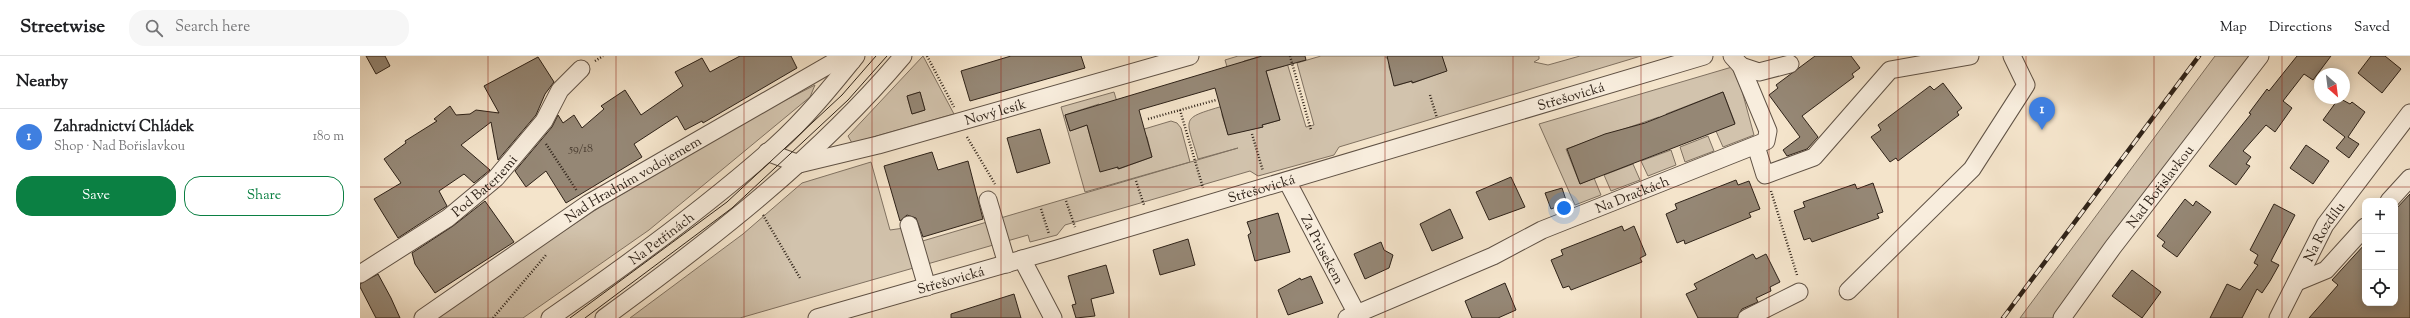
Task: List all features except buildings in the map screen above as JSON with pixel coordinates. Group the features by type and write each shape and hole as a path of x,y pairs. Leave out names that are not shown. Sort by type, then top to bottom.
{"street":[{"path":"604,318 732,223 799,164 866,100 903,56"},
{"name":"Nový lesík","path":"799,164 878,144 1190,56"},
{"name":"Střešovická","path":"817,318 1149,222 1704,56"},
{"path":"1756,146 1765,175 1814,157 1890,70 1970,56"},
{"path":"1848,291 1972,169 2026,85 2012,56"},
{"name":"Nad Bořislavkou","path":"2062,318 2113,247 2260,56"},
{"name":"Nad Hradním vodojemem","path":"423,318 589,203 832,59 854,58"},
{"name":"Na Petřinách","path":"550,318 692,215 767,152 822,98 854,58"},
{"path":"1736,61 1759,72 1790,64"},
{"name":"Na Dračkách","path":"1354,317 1493,256 1542,230 1766,141 1768,131 1736,61"},
{"name":"Pod Bateriemi","path":"360,274 448,218 496,178 544,121 560,90 581,69"},
{"name":"Na Rozdílu","path":"2278,318 2325,226 2410,113"},
{"path":"767,152 799,164"},
{"path":"2392,198 2410,178"},
{"name":"Za Průsekem","path":"1287,181 1354,317"},
{"path":"992,194 1015,261 1053,318"},
{"path":"909,225 928,287"},
{"path":"2297,282 2326,270 2362,230"},
{"path":"1747,318 1799,292"}],"path":[{"path":"927,56 955,109"},
{"path":"1290,56 1311,130"},
{"path":"1430,96 1442,134"},
{"path":"1148,119 1216,100"},
{"path":"1180,110 1208,204"},
{"path":"962,132 970,140 992,194"},
{"path":"1252,134 1268,186"},
{"path":"544,142 547,144 569,178"},
{"path":"1765,175 1798,278 1799,292"},
{"path":"1136,181 1149,222"},
{"path":"1066,201 1080,242"},
{"path":"1041,209 1050,238"},
{"path":"762,213 800,278"},
{"path":"493,318 548,254"}],"shaded area":[{"path":"923,56 954,114 852,143 848,136","holes":["920,92 925,110 912,114 907,96"]},
{"path":"1238,56 1262,56 1244,61 1248,75 1231,80 1225,60"},
{"path":"1281,56 1285,56 1306,127 1314,125 1297,63 1321,56 1386,56 1386,58 1390,58 1389,67 1395,86 1412,81 1413,83 1446,71 1442,56 1539,56 1539,59 1534,62 1548,65 1580,56 1641,56 1339,147 1334,155 1258,176 1250,171 1065,225 1057,235 1030,242 1028,235 740,318 630,318 743,234 802,183 871,162 890,230 904,228 909,245 1238,148 1198,159 1189,127 1190,122 1193,117 1199,114 1223,106 1222,115 1228,134 1263,127 1262,125 1280,120 1266,71 1284,66"},
{"path":"2215,56 2249,56 2053,318 2020,318"},
{"path":"1732,67 1742,91 1754,135 1723,147 1716,131 1735,123 1723,92 1666,114 1668,117 1661,120 1659,117 1566,149 1580,184 1594,178 1601,195 1575,205 1539,124"},
{"path":"815,85 810,97 649,230 523,318 433,318 600,207 772,107"},
{"path":"1114,92 1120,112 1103,117 1099,104 1065,115 1070,131 1087,125 1092,144 1119,169 1152,157 1147,137 1141,130 1171,121 1177,123 1181,128 1190,162 1085,192 1061,107"},
{"path":"1708,136 1714,151 1685,162 1680,147"},
{"path":"1671,150 1676,165 1648,176 1641,161"},
{"path":"1633,164 1640,180 1611,191 1604,175"}],"tram line":[{"path":"570,318 727,202 842,95 876,56"},
{"path":"585,318 732,208 848,100 887,56"}],"railway":[{"path":"2003,318 2199,56"}],"place":[{"name":"Zahradnictví Chládek","path":"2042,130"}]}
